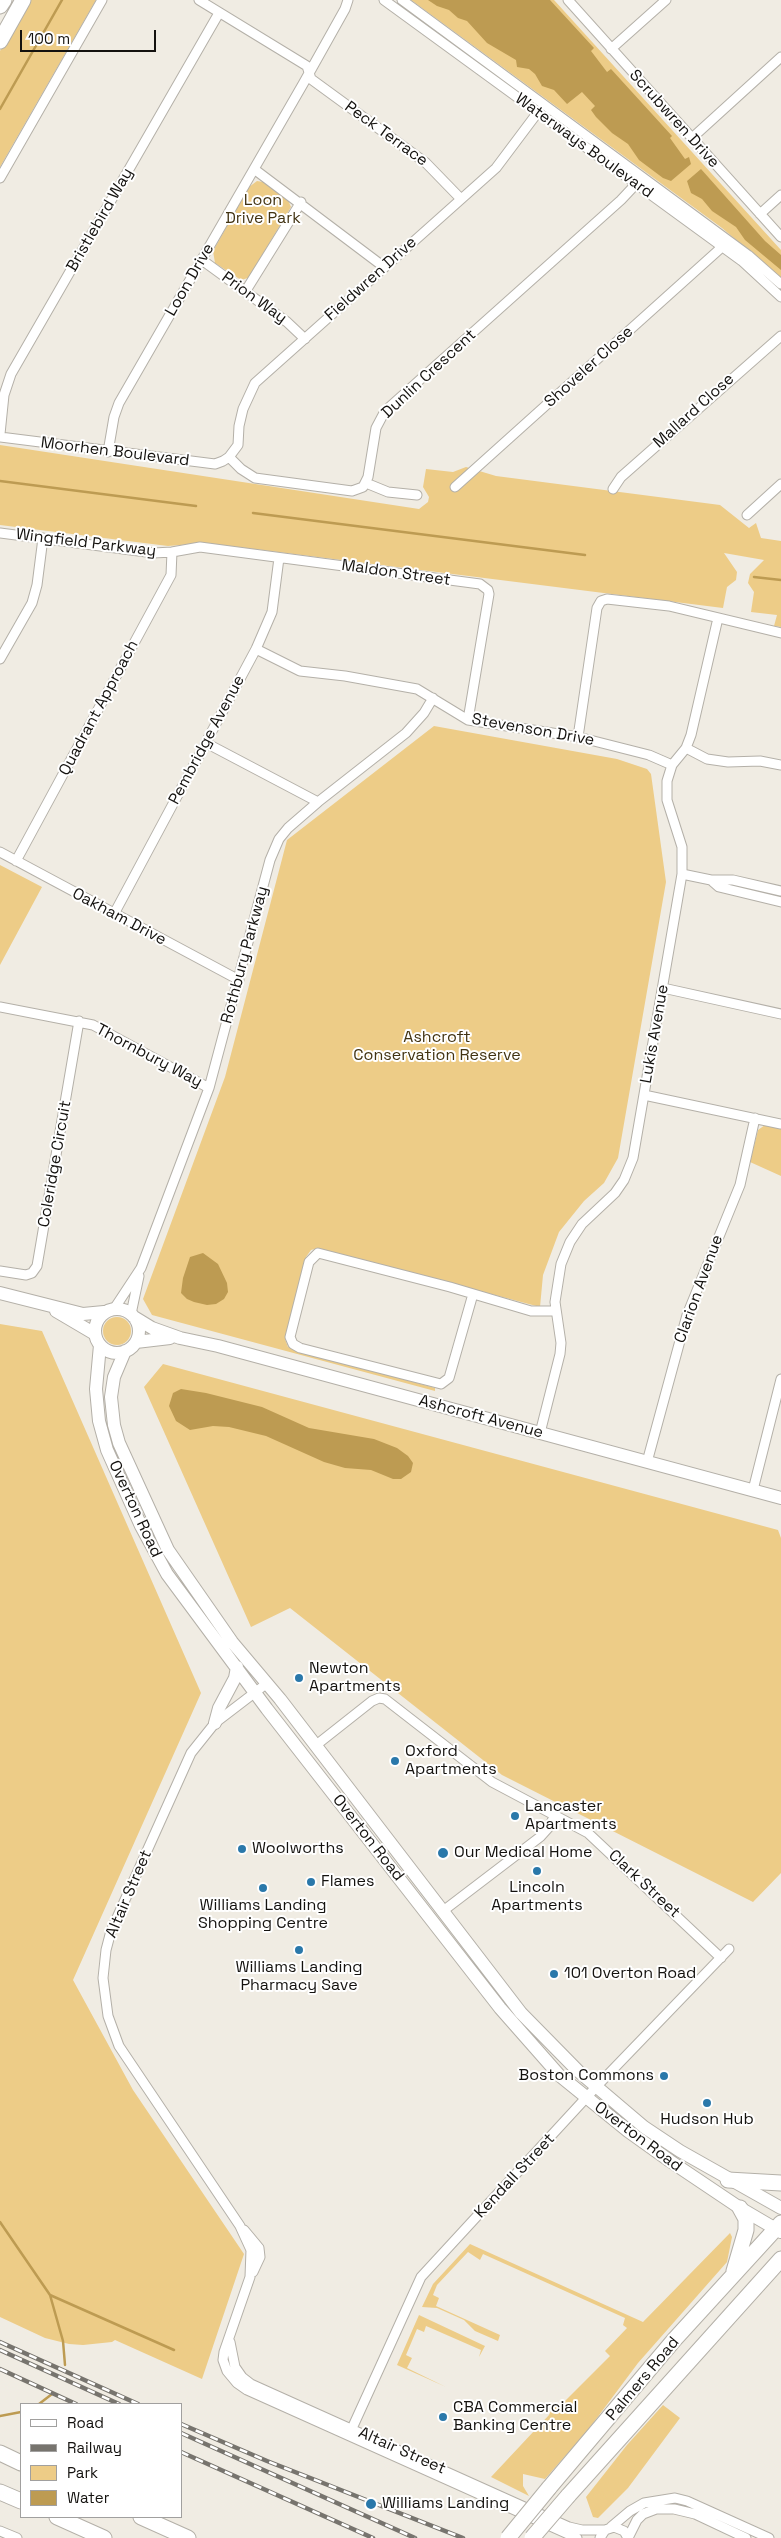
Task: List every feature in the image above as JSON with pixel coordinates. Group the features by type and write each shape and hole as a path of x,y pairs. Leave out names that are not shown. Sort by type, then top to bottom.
{"highway":[{"path":"0,6 4,0"},
{"path":"0,41 23,0"},
{"path":"728,2180 781,2183"},
{"path":"733,2275 746,2230 746,2218 740,2208"},
{"name":"Palmers Road","path":"508,2538 674,2340 779,2228"},
{"name":"Palmers Road","path":"532,2538 568,2496 776,2270 781,2260"},
{"path":"0,2453 20,2463"},
{"path":"0,2492 20,2501"},
{"path":"59,2518 104,2538"},
{"path":"143,2518 188,2538"}],"street":[{"path":"0,178 102,0"},
{"path":"198,0 307,66 309,73"},
{"name":"Loon Drive","path":"108,452 114,417 119,403 309,73 346,5 355,0"},
{"name":"Waterways Boulevard","path":"384,0 722,247 781,297"},
{"name":"Waterways Boulevard","path":"402,0 710,227 781,284"},
{"name":"Scrubwren Drive","path":"568,0 781,237"},
{"path":"611,49 666,0"},
{"name":"Bristlebird Way","path":"0,435 4,394 12,374 219,13"},
{"path":"692,138 781,56"},
{"name":"Peck Terrace","path":"309,73 311,79 435,170 461,199"},
{"name":"Fieldwren Drive","path":"229,457 238,444 238,426 251,388 262,375 305,339 501,162 538,112"},
{"path":"254,169 301,202 384,267"},
{"name":"Dunlin Crescent","path":"366,484 376,428 385,412 621,200 636,184"},
{"path":"760,214 781,195"},
{"path":"245,292 301,202"},
{"name":"Shoveler Close","path":"455,487 722,247"},
{"name":"Prion Way","path":"202,260 287,322 305,339"},
{"name":"Mallard Close","path":"613,489 621,477 780,336"},
{"name":"Moorhen Boulevard","path":"0,435 108,452 215,464 229,457"},
{"path":"229,457 241,469 255,478 352,491 366,484 388,492 417,495"},
{"path":"747,514 781,484"},
{"name":"Wingfield Parkway","path":"0,533 154,553 172,552"},
{"path":"0,659 32,603 37,585 43,538"},
{"name":"Maldon Street","path":"172,552 196,547 485,586 489,594 468,720"},
{"name":"Quadrant Approach","path":"16,861 171,575 172,552"},
{"name":"Pembridge Avenue","path":"114,914 256,649 272,612 279,558"},
{"path":"578,737 597,608 601,601 607,599 669,606 781,633"},
{"name":"Lukis Avenue","path":"540,1433 560,1354 561,1343 555,1291 558,1272 570,1242 582,1224 615,1193 631,1166 682,874 682,847 668,800 667,781 672,766 686,748 718,618"},
{"name":"Stevenson Drive","path":"256,649 300,671 399,684 417,689 468,720 578,737 649,756 672,766"},
{"name":"Rothbury Parkway","path":"133,1316 141,1268 209,1088 270,860 279,839 288,828 318,802 406,733 424,713 433,698"},
{"path":"206,743 318,802"},
{"path":"686,748 707,759 760,761 781,765"},
{"name":"Oakham Drive","path":"0,852 239,980"},
{"path":"682,874 711,880 733,880 781,891"},
{"path":"711,880 718,887 781,902"},
{"path":"663,988 781,1014"},
{"name":"Thornbury Way","path":"0,1008 93,1025 209,1088"},
{"name":"Coleridge Circuit","path":"0,1271 26,1275 34,1272 37,1266 79,1021"},
{"path":"644,1095 781,1124"},
{"name":"Clarion Avenue","path":"647,1462 687,1315 740,1185 755,1118"},
{"path":"472,1294 450,1378 441,1384 300,1348 293,1344 290,1337 309,1262 318,1253 472,1294 530,1311 556,1311"},
{"name":"Rothbury Parkway","path":"109,1311 141,1268"},
{"path":"0,1293 83,1314 123,1310 133,1316 139,1329 136,1342 125,1351 111,1352 97,1339 42,1304"},
{"path":"97,1339 97,1320 109,1311"},
{"name":"Ashcroft Avenue","path":"133,1316 152,1328 180,1338 232,1350 781,1498"},
{"name":"Ashcroft Avenue","path":"136,1342 149,1339 180,1338"},
{"name":"Overton Road","path":"97,1339 96,1407 110,1455 156,1557 255,1692 500,2008 559,2075 651,2148 740,2208 779,2228"},
{"name":"Overton Road","path":"125,1351 114,1377 111,1397 114,1425 124,1454 159,1533 174,1560 232,1642 315,1746 521,2013 596,2087 644,2127 728,2180 781,2208"},
{"path":"753,1490 781,1379"},
{"path":"215,1723 219,1708 235,1678 237,1667"},
{"name":"Altair Street","path":"266,1684 215,1723 191,1753 116,1920 106,1950 103,1986 108,2016 119,2046 240,2226 252,2255 250,2277 224,2360 227,2371 237,2383 569,2527 606,2532"},
{"name":"Clark Street","path":"315,1746 372,1701 382,1698 492,1782 593,1837 721,1958"},
{"path":"443,1912 540,1837 549,1827 555,1815"},
{"name":"Kendall Street","path":"350,2432 421,2277 596,2087 729,1949"},
{"name":"Altair Street","path":"350,2432 578,2538"},
{"path":"606,2532 630,2511 644,2503 675,2498 687,2501 770,2538"},
{"path":"606,2532 622,2530 628,2538 637,2520 643,2514 656,2509 674,2509 695,2514 746,2538"},
{"path":"0,2530 17,2538"}],"green space":[{"path":"29,0 96,0 0,167 0,51"},
{"path":"411,0 554,0 781,250 781,278 722,228"},
{"name":"Loon Drive Park","path":"257,181 263,182 288,200 291,207 248,278 241,280 215,263 213,251 249,187"},
{"path":"0,445 419,509 428,502 429,497 423,487 426,469 453,472 466,467 496,476 720,505 749,528 756,523 761,538 781,541 781,627 774,626 777,615 751,612 754,592 748,583 750,574 764,560 724,553 737,572 736,580 727,587 723,608 206,543 168,546 0,525"},
{"name":"Ashcroft Conservation Reserve","path":"434,726 617,759 647,769 651,774 666,882 618,1158 604,1183 584,1201 559,1232 543,1275 540,1307 318,1248 311,1250 306,1257 285,1339 288,1347 435,1388 435,1391 152,1315 143,1299 225,1077 287,840"},
{"path":"0,865 42,887 0,965"},
{"path":"765,1125 781,1128 781,1176 750,1162 758,1130"},
{"path":"117,1317 127,1321 131,1331 127,1341 117,1345 107,1341 103,1331 107,1321"},
{"path":"0,1324 42,1331 201,1693 73,1980 133,2090 244,2254 202,2379 115,2340 112,2342 83,2345 69,2344 45,2338 0,2317"},
{"path":"163,1364 778,1530 781,1538 781,1873 753,1902 502,1775 290,1608 251,1627 144,1387"},
{"path":"730,2233 732,2237 727,2262 638,2363 588,2430 545,2479 523,2474 523,2486 529,2496 491,2477 549,2415 555,2402 560,2406 610,2356 605,2351 627,2328 623,2325 625,2318 483,2254 480,2260 468,2252 437,2285 433,2295 439,2298 436,2306 500,2335 498,2341 475,2331 464,2320 437,2308 422,2307 433,2284 470,2244 643,2322"},
{"path":"419,2315 485,2346 479,2357 481,2350 426,2326 424,2332 417,2329 406,2355 412,2358 407,2368 446,2387 397,2365"},
{"path":"663,2405 680,2418 628,2488 598,2518 593,2517 586,2497 627,2445"}],"water":[{"path":"428,0 550,0 594,48 591,51 607,72 611,69 672,136 670,138 685,159 689,157 691,164 671,181 663,178 639,160 628,144 612,133 596,117 591,110 595,106 582,92 567,104 554,90 542,86 535,74 529,69 517,67 516,60 487,43 467,21 458,18 449,10 437,6"},
{"path":"701,169 765,241 781,255 781,270 745,240 736,227 712,211 702,199 691,193 687,181"},
{"path":"203,1253 218,1264 227,1283 228,1292 224,1299 216,1304 207,1305 194,1302 187,1299 181,1293 183,1278 190,1257"},
{"path":"181,1389 206,1393 262,1407 309,1428 374,1439 397,1448 408,1456 413,1463 411,1472 401,1479 393,1479 371,1470 345,1468 324,1462 266,1436 229,1427 213,1426 190,1430 176,1421 169,1406 173,1393"}],"waterway":[{"path":"0,109 62,0"},
{"path":"0,481 196,506"},
{"path":"253,513 585,555"},
{"path":"754,577 781,580"},
{"path":"0,2222 50,2295 63,2341 65,2365"},
{"path":"50,2295 174,2350"},
{"path":"40,2403 52,2394"},
{"path":"0,2416 20,2412"}],"railway":[{"path":"0,2342 136,2403"},
{"path":"0,2350 117,2403"},
{"path":"0,2369 74,2403"},
{"path":"182,2424 267,2461 463,2538"},
{"path":"182,2433 415,2538"},
{"path":"182,2452 373,2538"}],"place":[{"name":"Newton Apartments","path":"299,1678"},
{"name":"Oxford Apartments","path":"395,1761"},
{"name":"Lancaster Apartments","path":"515,1816"},
{"name":"Woolworths","path":"242,1849"},
{"name":"Our Medical Home","path":"443,1853"},
{"name":"Lincoln Apartments","path":"537,1871"},
{"name":"Flames","path":"311,1882"},
{"name":"Williams Landing Shopping Centre","path":"263,1888"},
{"name":"Williams Landing Pharmacy Save","path":"299,1950"},
{"name":"101 Overton Road","path":"554,1974"},
{"name":"Boston Commons","path":"664,2076"},
{"name":"Hudson Hub","path":"707,2103"},
{"name":"CBA Commercial Banking Centre","path":"443,2417"},
{"name":"Williams Landing","path":"371,2504"}]}
